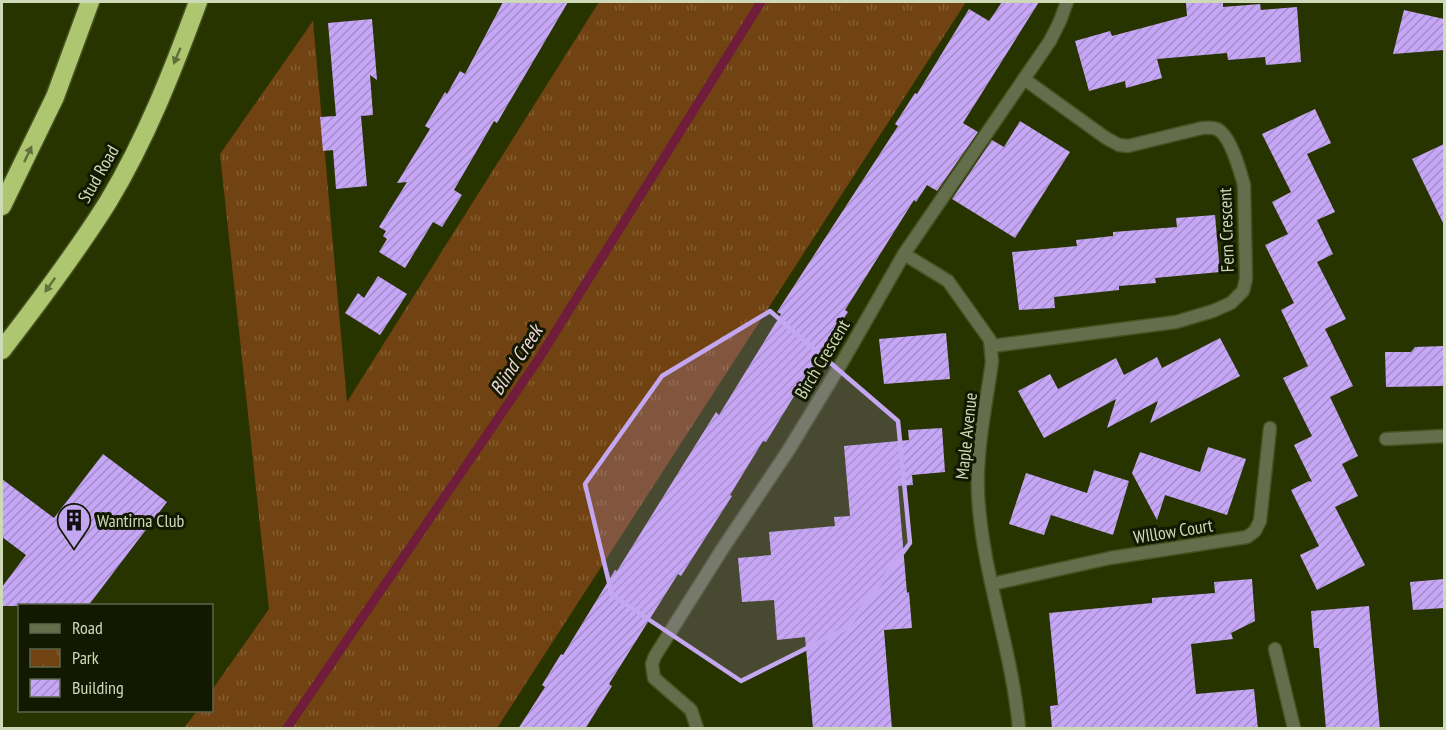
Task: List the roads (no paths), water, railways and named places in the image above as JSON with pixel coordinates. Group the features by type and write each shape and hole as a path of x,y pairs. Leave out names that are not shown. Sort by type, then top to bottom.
{"highway":[{"path":"2,206 55,97 90,2"},
{"name":"Stud Road","path":"2,350 108,201 146,132 198,2"}],"street":[{"name":"Birch Crescent","path":"697,729 691,710 654,678 652,664 655,656 788,451 904,254 1050,41 1067,2"},
{"name":"Fern Crescent","path":"992,346 1176,322 1213,312 1232,303 1243,291 1246,279 1244,185 1240,170 1222,134 1210,128 1202,128 1137,145 1119,145 1024,79"},
{"path":"904,254 948,281 992,346"},
{"name":"Maple Avenue","path":"992,346 992,362 978,465 978,494 1019,729"},
{"name":"WIllow Court","path":"992,584 1110,558 1247,537 1255,531 1260,521 1270,428"},
{"path":"1386,439 1444,436"},
{"path":"1275,649 1294,729"}],"waterway":[{"name":"Blind Creek","path":"287,728 538,360 761,2"}],"place":[{"name":"Wantirna Club","path":"74,549"}]}
